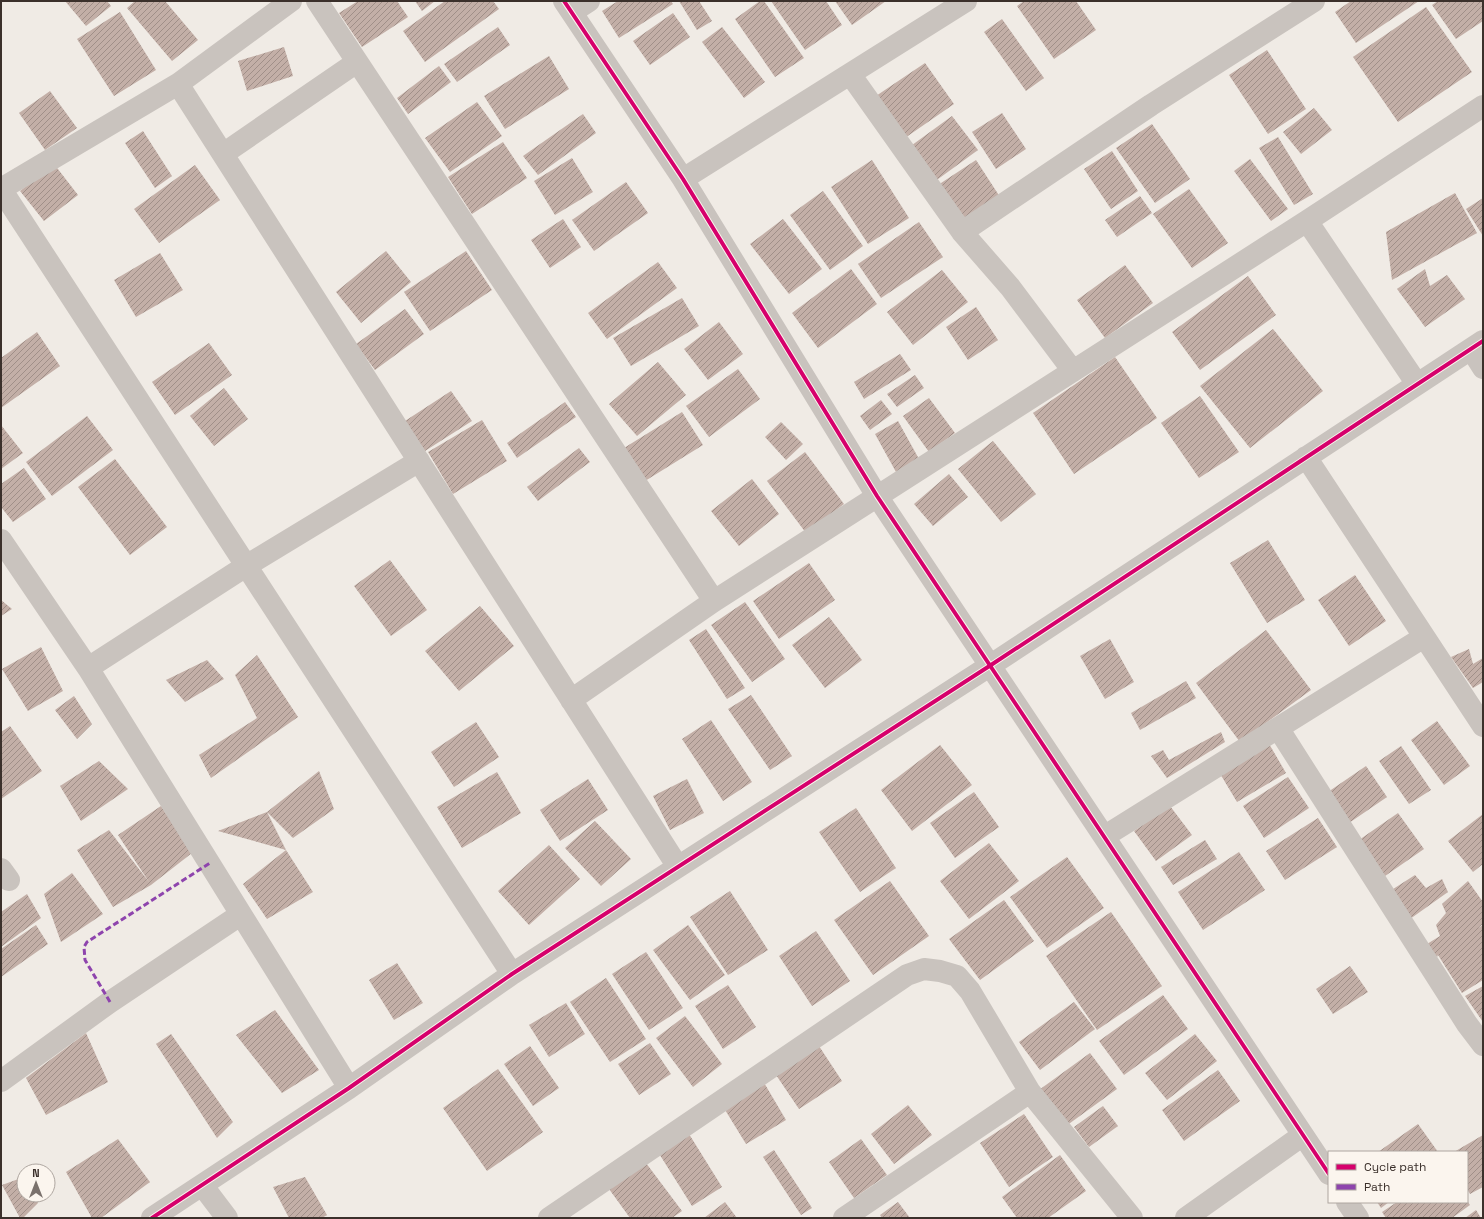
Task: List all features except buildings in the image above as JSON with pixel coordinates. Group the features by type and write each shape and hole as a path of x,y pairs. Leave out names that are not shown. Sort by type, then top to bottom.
{"street":[{"path":"291,1 178,84 1,189 512,974"},
{"path":"317,1 714,601"},
{"path":"683,179 966,1"},
{"path":"962,232 1151,105 1314,1"},
{"path":"575,5 877,496 1328,1172"},
{"path":"223,154 357,62"},
{"path":"850,74 962,232 1010,288 1073,371"},
{"path":"178,84 678,867"},
{"path":"571,700 714,601 1307,221 1483,106"},
{"path":"1307,221 1417,384"},
{"path":"152,1218 349,1088 512,974 991,665 1477,345 1483,368"},
{"path":"1306,457 1483,726"},
{"path":"88,668 246,566 419,461"},
{"path":"1,540 88,668 210,862 240,915 349,1088"},
{"path":"1105,836 1424,637"},
{"path":"1278,728 1467,1024 1483,1045"},
{"path":"1,1081 110,1002 240,915"},
{"path":"549,1218 907,974 924,969 940,971 957,976 970,991 1030,1092 1132,1218"},
{"path":"844,1218 1030,1092"},
{"path":"1186,1218 1303,1135"},
{"path":"202,1185 227,1218"},
{"path":"1348,1203 1358,1218"}],"marked path":[{"path":"110,1002 85,960 84,947 87,942 210,863"}],"cycle path":[{"path":"564,1 683,179 877,496 1328,1172"},
{"path":"152,1218 349,1088 512,974 991,665 1483,341"}]}
